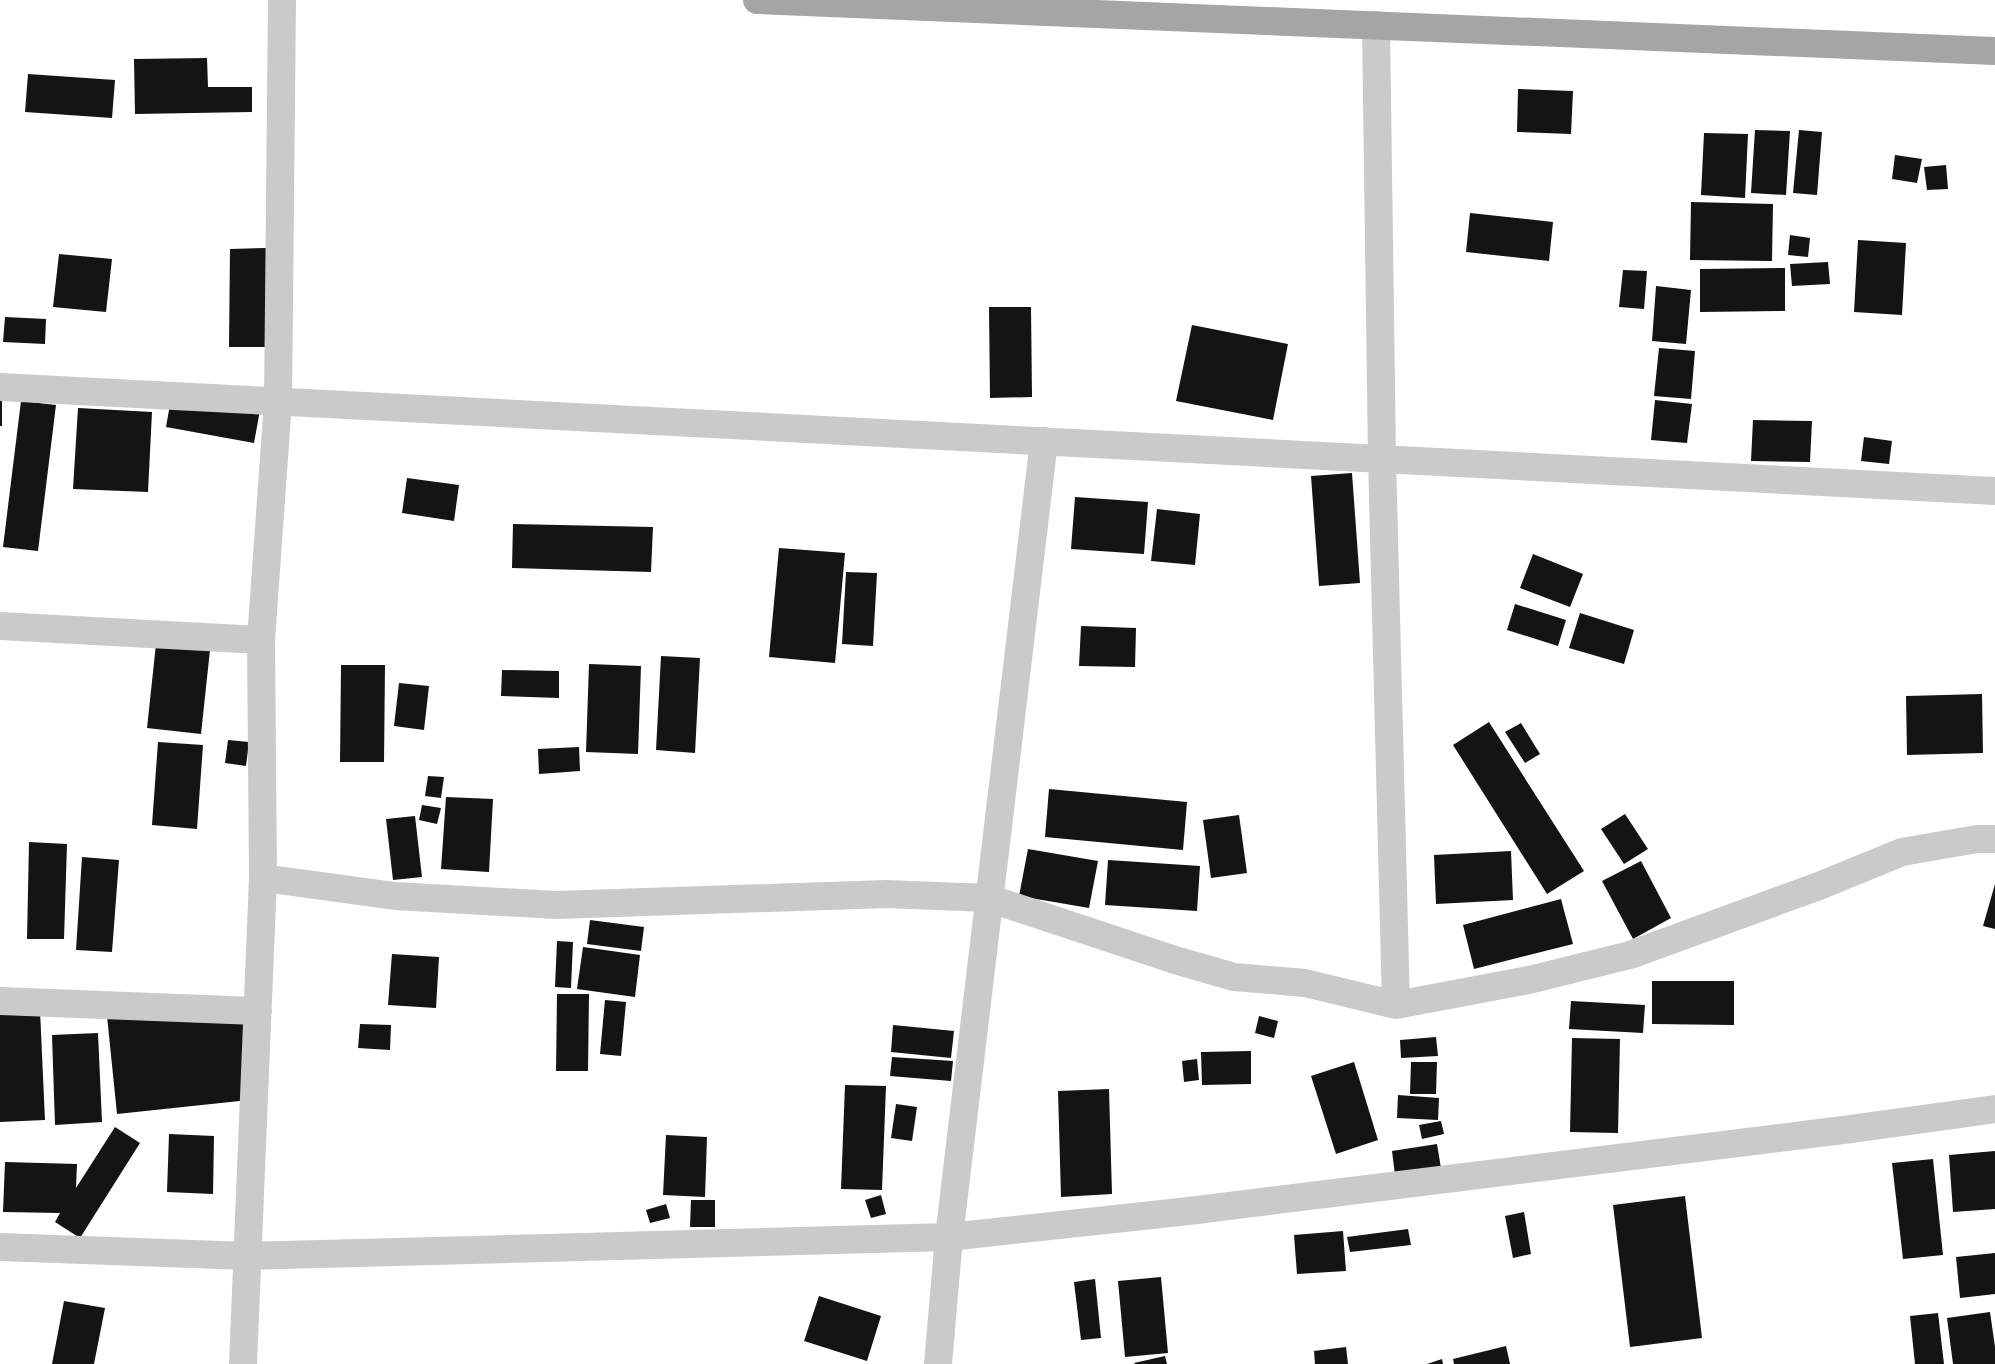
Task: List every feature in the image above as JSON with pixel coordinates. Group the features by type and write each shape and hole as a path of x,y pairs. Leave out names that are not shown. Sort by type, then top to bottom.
{"main road":[{"path":"757,0 883,3 1995,51"}],"street":[{"path":"243,1364 263,878 261,640 278,402 282,0"},
{"path":"1376,25 1382,459 1396,1005"},
{"path":"0,387 1995,491"},
{"path":"938,1364 949,1236 1044,442"},
{"path":"0,626 261,640"},
{"path":"263,878 395,896 556,905 886,894 988,898 1175,960 1234,976 1305,983 1396,1005 1529,980 1630,955 1819,886 1902,852 1976,840 1995,840"},
{"path":"0,1001 258,1011"},
{"path":"0,1247 248,1256 949,1236 1189,1211 1851,1129 1995,1109"}],"building":[{"path":"207,58 208,87 252,87 252,112 135,114 134,59"},
{"path":"28,74 115,80 112,118 25,112"},
{"path":"1518,89 1573,91 1571,134 1517,132"},
{"path":"1755,130 1790,131 1786,195 1751,193"},
{"path":"1799,130 1822,132 1817,195 1793,193"},
{"path":"1704,133 1748,134 1745,198 1701,195"},
{"path":"1895,155 1922,159 1917,183 1892,179"},
{"path":"1946,165 1948,189 1927,190 1924,167"},
{"path":"1691,202 1773,204 1772,261 1690,260"},
{"path":"1470,213 1553,222 1549,261 1466,252"},
{"path":"1790,235 1810,238 1808,257 1788,255"},
{"path":"1858,240 1906,243 1902,315 1854,312"},
{"path":"267,248 266,347 229,347 230,249"},
{"path":"59,254 112,259 106,312 53,307"},
{"path":"1828,262 1830,284 1792,286 1790,264"},
{"path":"1785,268 1785,311 1700,312 1700,269"},
{"path":"1623,270 1647,271 1644,309 1619,307"},
{"path":"1656,286 1691,290 1686,344 1652,341"},
{"path":"989,307 1031,307 1032,397 990,398"},
{"path":"5,317 46,319 45,344 3,342"},
{"path":"1192,325 1288,344 1273,420 1176,401"},
{"path":"1659,348 1695,351 1691,399 1654,396"},
{"path":"172,393 260,410 254,443 166,427"},
{"path":"0,399 2,399 2,426 0,426"},
{"path":"1655,400 1692,404 1687,443 1651,440"},
{"path":"21,401 56,405 38,551 3,547"},
{"path":"78,408 152,412 148,492 73,489"},
{"path":"1753,420 1812,421 1810,462 1751,461"},
{"path":"1864,437 1892,441 1889,464 1861,461"},
{"path":"1352,473 1360,583 1319,586 1311,476"},
{"path":"407,478 459,485 454,521 402,513"},
{"path":"1075,497 1148,502 1144,554 1071,549"},
{"path":"1157,509 1200,514 1195,565 1151,561"},
{"path":"513,524 653,527 651,572 512,568"},
{"path":"779,548 845,553 835,663 769,657"},
{"path":"1533,554 1583,574 1570,607 1520,588"},
{"path":"846,572 877,573 873,646 842,644"},
{"path":"1515,604 1566,620 1558,646 1507,630"},
{"path":"1580,613 1634,630 1624,664 1569,648"},
{"path":"1081,626 1136,628 1135,667 1079,666"},
{"path":"156,644 210,650 201,734 147,728"},
{"path":"661,656 700,658 695,753 656,750"},
{"path":"589,664 641,666 638,754 586,752"},
{"path":"341,665 385,665 384,762 340,762"},
{"path":"502,670 559,671 559,698 501,696"},
{"path":"399,683 429,686 424,730 394,726"},
{"path":"1982,694 1983,753 1907,755 1906,696"},
{"path":"1489,722 1584,871 1547,894 1453,745"},
{"path":"1521,723 1540,754 1525,763 1505,732"},
{"path":"228,740 249,742 246,766 225,763"},
{"path":"158,742 203,745 197,829 152,825"},
{"path":"579,747 580,771 539,774 538,749"},
{"path":"428,776 444,777 441,798 425,796"},
{"path":"1049,789 1187,802 1183,850 1045,837"},
{"path":"446,797 493,799 489,872 441,869"},
{"path":"422,805 441,808 437,824 419,820"},
{"path":"1625,814 1648,849 1624,864 1601,829"},
{"path":"1239,815 1247,873 1211,878 1203,820"},
{"path":"415,816 422,877 393,880 386,819"},
{"path":"29,842 67,844 64,939 27,939"},
{"path":"1028,849 1098,861 1089,908 1019,896"},
{"path":"1511,851 1513,900 1436,904 1434,855"},
{"path":"82,857 119,860 112,952 76,950"},
{"path":"1108,860 1200,866 1197,911 1105,905"},
{"path":"1641,861 1671,918 1633,939 1602,881"},
{"path":"1995,884 1995,929 1983,926"},
{"path":"1561,899 1573,944 1474,969 1463,925"},
{"path":"590,920 644,927 641,951 587,944"},
{"path":"557,941 573,942 571,988 555,987"},
{"path":"583,947 640,955 635,997 577,989"},
{"path":"392,954 439,957 436,1008 388,1005"},
{"path":"1652,981 1734,981 1734,1025 1652,1024"},
{"path":"557,994 589,994 588,1071 556,1071"},
{"path":"605,1000 626,1002 621,1056 600,1054"},
{"path":"248,1001 259,1099 117,1114 107,1016"},
{"path":"1571,1001 1645,1005 1643,1033 1569,1029"},
{"path":"40,1010 45,1120 0,1122 0,1011"},
{"path":"1259,1016 1278,1021 1274,1038 1255,1033"},
{"path":"360,1024 391,1025 390,1050 358,1048"},
{"path":"893,1025 954,1031 951,1058 891,1052"},
{"path":"98,1033 102,1122 55,1125 52,1035"},
{"path":"1436,1037 1438,1056 1401,1058 1400,1040"},
{"path":"1572,1038 1620,1039 1618,1133 1570,1132"},
{"path":"1251,1051 1251,1084 1202,1085 1201,1052"},
{"path":"892,1057 953,1061 951,1081 890,1076"},
{"path":"1197,1059 1199,1080 1184,1082 1182,1061"},
{"path":"1354,1062 1378,1140 1336,1154 1311,1076"},
{"path":"1411,1062 1437,1062 1436,1094 1410,1094"},
{"path":"845,1085 886,1086 882,1190 841,1189"},
{"path":"1109,1089 1112,1194 1061,1197 1058,1091"},
{"path":"1398,1095 1439,1098 1438,1120 1397,1118"},
{"path":"896,1104 917,1107 912,1141 891,1138"},
{"path":"1441,1121 1444,1134 1422,1139 1419,1125"},
{"path":"115,1127 140,1143 80,1238 55,1222 60,1213 3,1212 5,1162 77,1164 76,1188"},
{"path":"169,1134 214,1136 213,1194 167,1192"},
{"path":"666,1135 707,1137 705,1197 663,1195"},
{"path":"1437,1144 1441,1168 1395,1175 1392,1151"},
{"path":"1995,1151 1995,1209 1953,1212 1949,1155"},
{"path":"1933,1159 1943,1255 1903,1259 1892,1163"},
{"path":"881,1195 886,1214 871,1218 865,1200"},
{"path":"1685,1196 1702,1338 1630,1347 1613,1205"},
{"path":"691,1200 715,1200 715,1227 690,1227"},
{"path":"666,1204 670,1218 650,1223 646,1210"},
{"path":"1524,1212 1531,1254 1513,1258 1505,1216"},
{"path":"1408,1229 1411,1245 1350,1252 1347,1237"},
{"path":"1343,1231 1346,1271 1297,1274 1294,1235"},
{"path":"1995,1253 1995,1294 1960,1298 1956,1257"},
{"path":"1161,1277 1168,1353 1125,1357 1118,1281"},
{"path":"1095,1279 1101,1338 1081,1340 1074,1282"},
{"path":"819,1296 881,1316 867,1361 804,1341"},
{"path":"64,1301 105,1308 94,1364 52,1364"},
{"path":"1990,1312 1995,1347 1995,1364 1953,1364 1947,1318"},
{"path":"1938,1313 1944,1364 1915,1364 1910,1316"},
{"path":"1506,1346 1510,1364 1454,1364 1453,1359"},
{"path":"1346,1347 1348,1364 1315,1364 1314,1351"},
{"path":"1165,1356 1167,1364 1134,1363"},
{"path":"1442,1359 1443,1364 1427,1364"}]}
